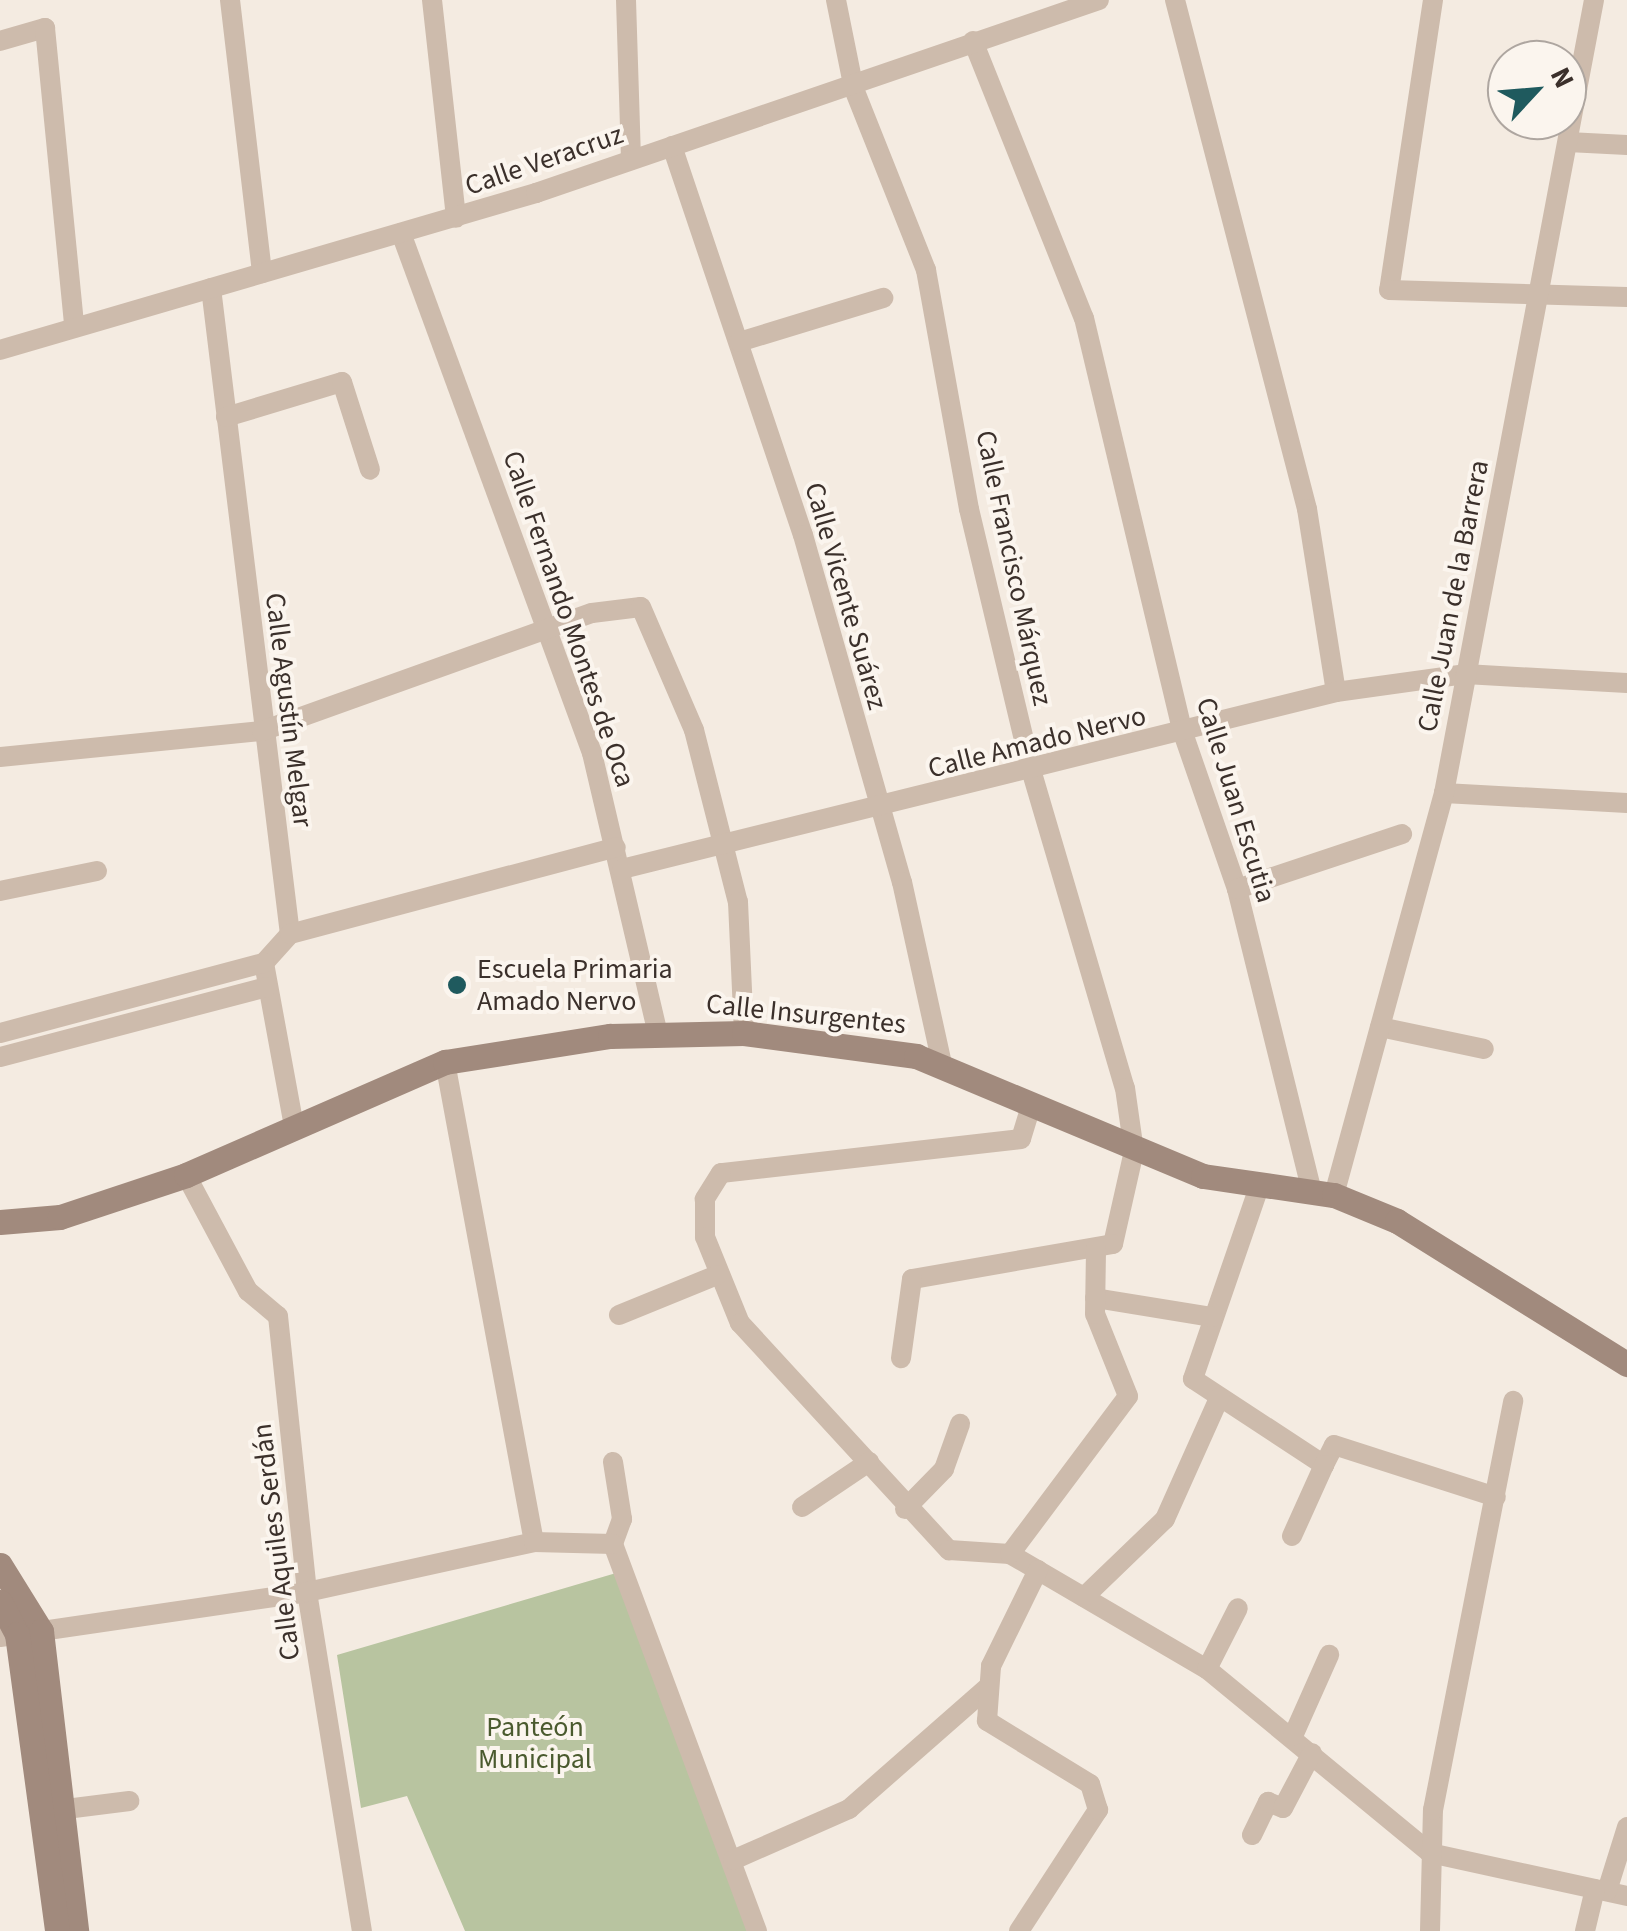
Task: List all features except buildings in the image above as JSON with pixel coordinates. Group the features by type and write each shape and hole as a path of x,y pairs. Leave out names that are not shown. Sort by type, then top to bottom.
{"main road":[{"name":"Calle Insurgentes","path":"0,1222 60,1217 186,1176 446,1062 657,1031 744,1033 943,1068 1134,1151 1259,1187 1323,1194 1397,1220 1627,1364"},
{"path":"0,1565 20,1634 58,1810 76,1931"},
{"path":"0,1602 20,1634 57,1931"}],"street":[{"path":"230,0 262,272"},
{"path":"432,0 456,218"},
{"path":"626,0 631,160"},
{"name":"Calle Francisco Márquez","path":"836,0 854,89 926,270 969,509 1032,773 1125,1088 1134,1151"},
{"name":"Calle Veracruz","path":"0,350 456,218 854,89 973,42 1099,0"},
{"path":"1175,0 1308,509 1336,692"},
{"path":"1433,0 1389,290 1540,289 1627,297"},
{"name":"Calle Juan de la Barrera","path":"1323,1194 1380,1027 1444,793 1594,0"},
{"path":"0,41 45,28 74,326"},
{"name":"Calle Juan Escutia","path":"973,42 1078,300 1183,733 1238,889 1323,1194"},
{"path":"1568,142 1627,145"},
{"name":"Calle Vicente Suárez","path":"672,146 739,342 877,809 943,1068"},
{"name":"Calle Fernando Montes de Oca","path":"402,234 548,629 622,869 657,1031"},
{"name":"Calle Agustín Melgar","path":"211,288 262,730 290,934"},
{"path":"739,342 883,298"},
{"path":"226,417 342,382 370,470"},
{"path":"0,757 262,730 548,629 641,608 694,730 738,902 744,1033"},
{"name":"Calle Amado Nervo","path":"622,869 723,851 1336,692 1465,674 1627,683"},
{"path":"1444,793 1627,802"},
{"path":"1238,889 1402,834"},
{"path":"0,1057 264,964 290,934 616,848"},
{"path":"0,890 97,871"},
{"path":"264,964 294,1126"},
{"path":"0,1033 88,1024 267,987"},
{"path":"1380,1027 1484,1049"},
{"path":"446,1062 534,1542"},
{"path":"1031,1106 1022,1139 720,1173 706,1199 716,1275 740,1323 869,1462 905,1509 949,1550 1010,1554 1207,1670 1293,1736 1430,1853 1610,1892"},
{"path":"901,1358 912,1279 1113,1244 1134,1151"},
{"name":"Calle Aquiles Serdán","path":"186,1176 248,1292 278,1316 307,1592 362,1931"},
{"path":"1259,1187 1192,1379 1324,1466"},
{"path":"1010,1554 1128,1396 1095,1298 1096,1248"},
{"path":"618,1315 716,1275"},
{"path":"1095,1298 1212,1317"},
{"path":"1084,1597 1166,1519 1219,1398"},
{"path":"1430,1931 1430,1853 1513,1400"},
{"path":"905,1509 944,1469 960,1424"},
{"path":"1292,1536 1334,1445 1496,1497"},
{"path":"613,1462 622,1519 613,1544 734,1860 757,1931"},
{"path":"802,1507 869,1462"},
{"path":"20,1634 307,1592 534,1542 613,1544"},
{"path":"1019,1931 1098,1810 1098,1793 986,1721 988,1686 1002,1636 1038,1570"},
{"path":"1207,1670 1238,1608"},
{"path":"1293,1736 1329,1655"},
{"path":"734,1860 836,1817 988,1686"},
{"path":"1252,1835 1268,1802 1283,1808 1312,1752"},
{"path":"58,1810 129,1801"},
{"path":"1584,1931 1610,1892 1627,1827"}],"green space":[{"name":"Panteón Municipal","path":"623,1571 750,1931 465,1931 407,1796 361,1808 337,1655"}],"place":[{"name":"Escuela Primaria Amado Nervo","path":"457,985"}]}
